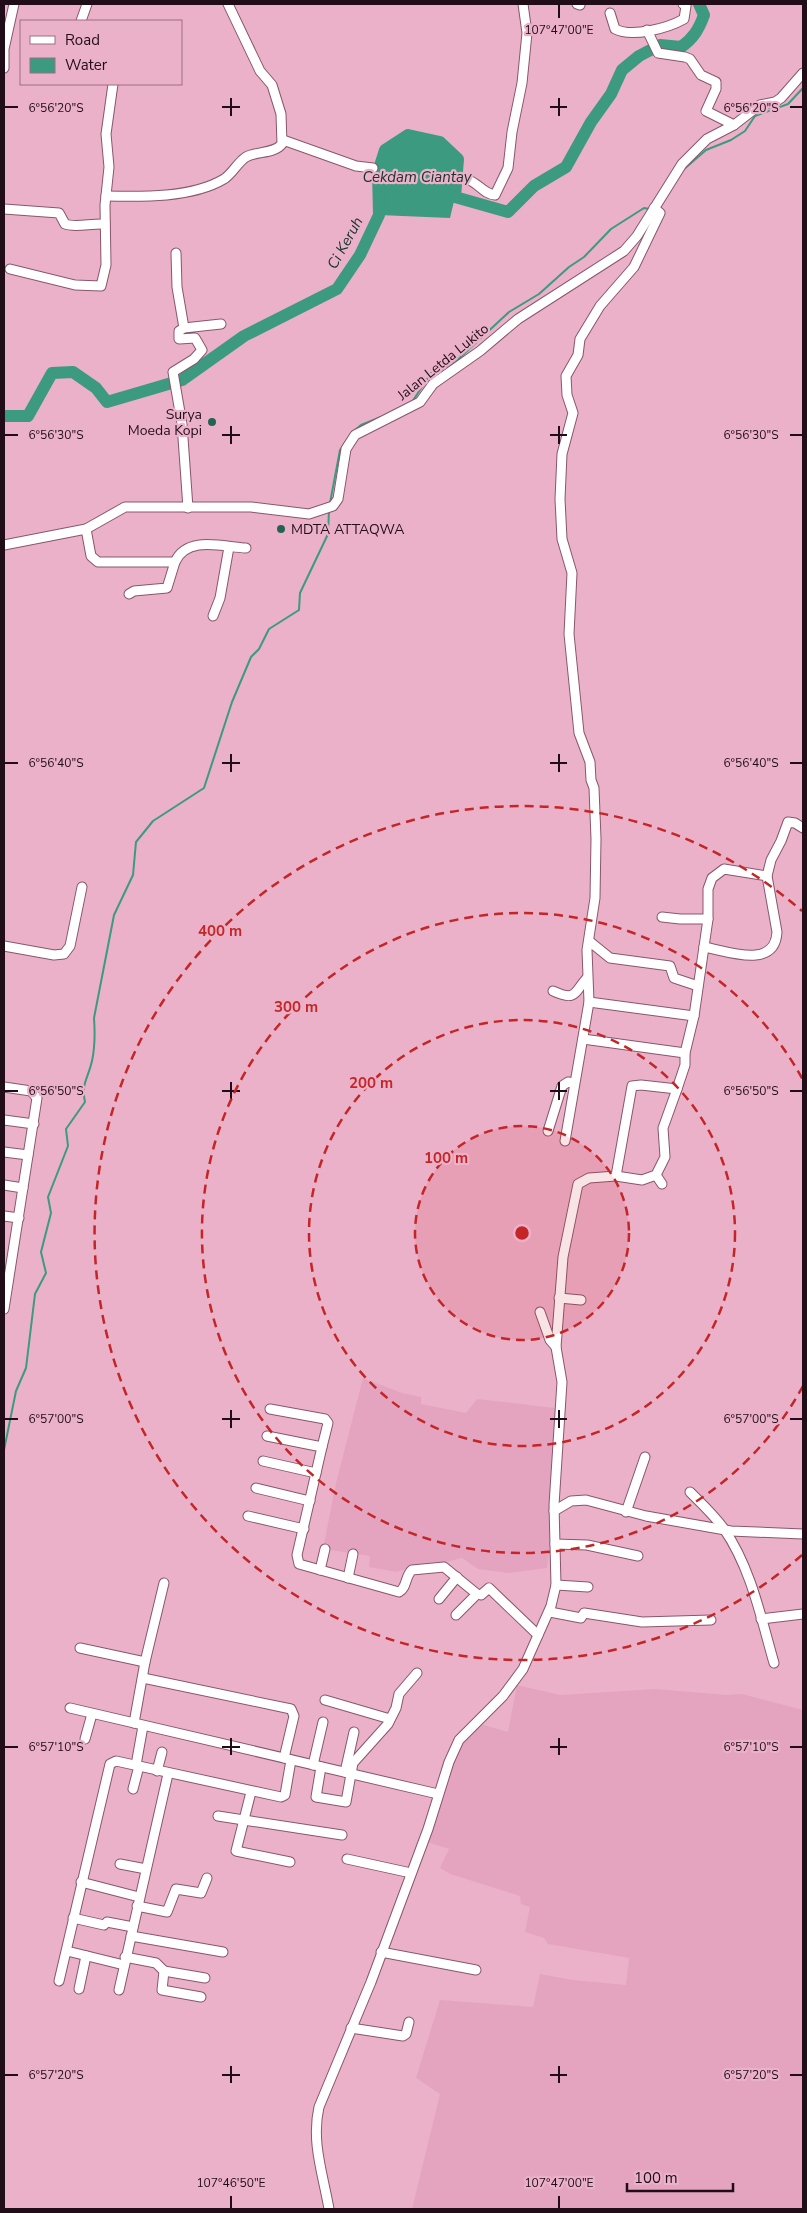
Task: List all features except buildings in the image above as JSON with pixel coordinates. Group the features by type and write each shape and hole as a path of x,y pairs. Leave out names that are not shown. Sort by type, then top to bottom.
{"street":[{"path":"4,68 4,49 14,4"},
{"path":"81,20 87,4"},
{"path":"106,196 150,197 205,186 230,175 247,157 280,148 284,140 281,114 272,85 260,71 228,4"},
{"path":"466,179 477,183 490,195 495,195 508,168 512,132 525,58 527,33 523,4"},
{"path":"610,13 615,29 627,34 674,25 684,19 686,6 683,4"},
{"path":"647,30 658,53 685,56 690,59 701,75 716,82 716,89 706,111 734,125"},
{"name":"Jalan Letda Lukito","path":"4,545 86,529 125,507 251,508 309,514 329,508 338,499 346,449 355,435 383,419 414,406 433,384 480,351 518,319 624,251 655,211 682,164 707,139 734,125 760,105 775,102 782,98 803,73"},
{"path":"10,269 75,285 100,287 106,265 105,224 109,166 106,134 114,85"},
{"path":"284,140 356,166 373,168"},
{"path":"4,209 59,213 65,224 71,226 88,223 105,224"},
{"path":"565,1141 589,1002 586,978 595,898 596,805 594,788 590,780 590,762 579,733 569,634 573,583 570,562 562,539 560,498 562,454 573,413 567,395 566,376 578,355 580,338 603,302 634,268 655,211"},
{"path":"176,253 177,287 184,328"},
{"path":"188,508 182,424 174,378 175,369 194,359 202,350 195,338 179,339 179,331 184,328 221,324"},
{"path":"86,529 91,556 98,562 175,562"},
{"path":"129,594 134,591 167,588 175,562 181,552 189,546 204,544 229,548 246,548"},
{"path":"213,616 220,598 229,548"},
{"path":"704,947 758,956 770,951 776,941 777,932 767,876 771,860 788,822 795,823 803,828"},
{"path":"329,2209 316,2149 315,2124 319,2107 412,1873 438,1794 459,1740 503,1696 523,1669 550,1612 556,1585 554,1511 562,1382 556,1347 564,1257 578,1184 588,1178 616,1176 642,1180 656,1175 665,1157 663,1128 685,1065 684,1053 694,1016 708,919 708,888 712,878 724,869 767,876"},
{"path":"4,946 59,955 64,954 70,946 82,887"},
{"path":"662,917 708,919"},
{"path":"589,941 610,958 670,966 674,978 698,986"},
{"path":"553,991 572,995 578,992 586,978"},
{"path":"589,1002 694,1016"},
{"path":"583,1039 684,1053"},
{"path":"548,1131 562,1086 574,1083"},
{"path":"616,1176 630,1089 636,1085 677,1089"},
{"path":"4,1087 34,1092 37,1098 14,1250 6,1281 4,1309"},
{"path":"4,1120 34,1124"},
{"path":"4,1152 28,1155"},
{"path":"656,1175 662,1184"},
{"path":"4,1185 24,1188"},
{"path":"4,1216 19,1218"},
{"path":"4,1248 14,1250"},
{"path":"560,1298 581,1300"},
{"path":"540,1312 550,1340 556,1347"},
{"path":"270,1409 325,1418 328,1423 297,1560 299,1564 399,1592 403,1588 408,1573 412,1570 444,1567 477,1594"},
{"path":"267,1436 322,1447"},
{"path":"626,1512 645,1457"},
{"path":"263,1461 316,1473"},
{"path":"256,1488 310,1501"},
{"path":"690,1492 725,1530 750,1581 774,1663"},
{"path":"554,1511 578,1499 626,1512 725,1530 803,1534"},
{"path":"248,1516 304,1529"},
{"path":"555,1544 586,1546 638,1556"},
{"path":"320,1570 325,1549"},
{"path":"348,1578 353,1554"},
{"path":"439,1599 457,1577"},
{"path":"134,1723 145,1662 164,1583"},
{"path":"556,1585 588,1586"},
{"path":"456,1615 477,1594 481,1595 489,1588 538,1635"},
{"path":"550,1612 581,1618 584,1612 642,1622 711,1620"},
{"path":"761,1618 803,1614"},
{"path":"80,1648 145,1662"},
{"path":"349,1772 356,1758 390,1719 396,1708 399,1694 417,1673"},
{"path":"59,1981 110,1764 116,1761 251,1792 284,1796 294,1716 291,1709 143,1678"},
{"path":"325,1700 390,1719"},
{"path":"70,1708 438,1794"},
{"path":"85,1739 92,1714"},
{"path":"323,1722 317,1766 316,1795 318,1798 346,1802 354,1732"},
{"path":"133,1789 143,1726"},
{"path":"157,1771 162,1752"},
{"path":"119,1990 124,1961 168,1774"},
{"path":"251,1792 242,1821 236,1851 290,1862"},
{"path":"218,1816 242,1821 342,1834"},
{"path":"347,1860 412,1873"},
{"path":"120,1864 146,1869"},
{"path":"81,1882 167,1912 176,1889 201,1893 207,1878"},
{"path":"73,1918 106,1923 132,1932 223,1952"},
{"path":"66,1951 86,1956 156,1963 164,1971 205,1978"},
{"path":"381,1952 476,1970"},
{"path":"79,1989 86,1956"},
{"path":"164,1971 162,1990 202,1997"},
{"path":"351,2028 403,2036 406,2034 409,2022"}],"shaded area":[{"path":"363,1378 402,1393 421,1397 421,1404 466,1413 477,1399 563,1409 563,1441 547,1568 509,1573 478,1569 462,1558 446,1562 423,1563 397,1572 369,1567 370,1556 323,1549 336,1483"},
{"path":"517,1685 560,1695 655,1689 727,1695 742,1694 803,1710 803,2209 412,2209 440,2094 416,2078 440,2000 533,2007 540,1974 573,1980 626,1985 629,1958 548,1944 544,1938 525,1932 530,1907 521,1904 520,1896 450,1874 440,1868 449,1849 424,1841 458,1746 477,1723 508,1732"}],"water":[{"name":"Cekdam Ciantay","path":"408,135 440,142 457,159 455,197 450,218 379,215 377,208 377,182 382,156 389,146"}],"waterway":[{"name":"Ci Keruh","path":"4,416 28,416 52,373 73,372 96,388 107,402 182,380 244,336 337,289 360,255 379,215 378,172 385,150 408,135 440,142 458,159 455,197 508,212 534,186 566,167 591,122 611,94 622,70 639,56 660,45 681,47 692,37 704,15 699,4"},
{"path":"683,170 706,150 731,140 745,131 755,116 788,104 803,88"},
{"path":"412,402 431,373 452,365 509,312 539,294 569,267 584,257 611,229 644,208 650,209"},
{"path":"354,431 361,425 381,417"},
{"path":"330,503 340,450 351,434"},
{"path":"4,1450 16,1391 26,1368 35,1294 46,1273 41,1252 51,1213 48,1197 68,1146 66,1129 85,1102 84,1085 94,1050 94,1018 114,915 133,875 136,842 153,821 204,788 232,702 251,657 259,649 269,629 299,610 300,593 328,534 329,510"}],"place":[{"name":"Surya Moeda Kopi","path":"212,422"},
{"name":"MDTA ATTAQWA","path":"281,529"}]}
